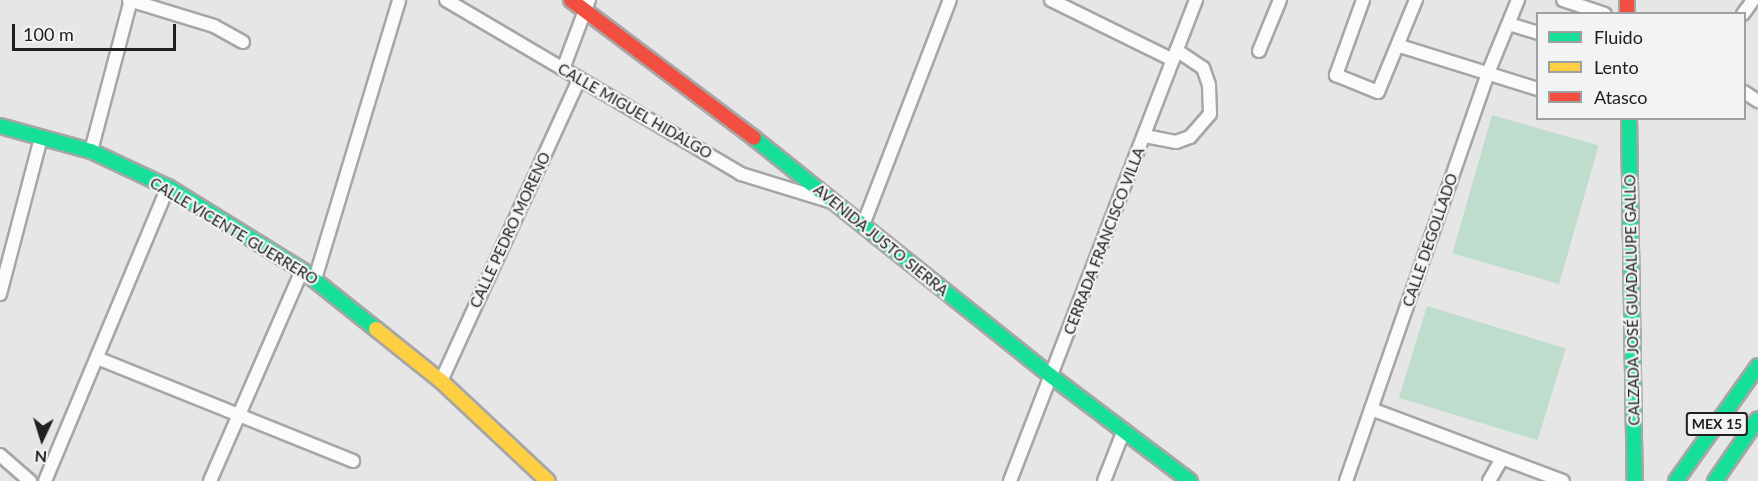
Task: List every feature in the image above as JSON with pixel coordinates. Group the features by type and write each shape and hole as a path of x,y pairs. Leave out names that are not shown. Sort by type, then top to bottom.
{"main road":[{"name":"AVENIDA JUSTO SIERRA","path":"571,0 587,5 1051,376 1190,481"},
{"name":"CALZADA JOSÉ GUADALUPE GALLO","path":"1628,120 1635,481"},
{"name":"CALLE VICENTE GUERRERO","path":"0,126 91,151 168,187 302,270 441,381 548,481"},
{"name":"MEX 15","path":"1676,481 1758,366"},
{"name":"MEX 15","path":"1714,481 1758,419"}],"street":[{"path":"91,151 130,0 214,26 243,42"},
{"path":"315,279 399,0"},
{"name":"CALLE MIGUEL HIDALGO","path":"446,0 741,174 834,202"},
{"path":"863,225 950,0"},
{"path":"1051,0 1203,68 1210,91 1210,114 1190,137 1176,142 1145,136"},
{"name":"CERRADA FRANCISCO VILLA","path":"1010,481 1196,0"},
{"path":"1259,51 1280,0"},
{"path":"1363,0 1336,75 1378,92 1400,46 1416,0"},
{"name":"CALLE DEGOLLADO","path":"1346,481 1488,73 1518,0"},
{"path":"1563,0 1599,12"},
{"path":"563,69 587,5"},
{"path":"1509,24 1536,32"},
{"path":"1400,46 1536,88"},
{"name":"CALLE PEDRO MORENO","path":"441,381 579,79"},
{"path":"0,294 41,138"},
{"path":"45,481 168,187"},
{"path":"210,481 302,270"},
{"path":"97,358 353,460"},
{"path":"1371,409 1501,460 1563,481"},
{"path":"1104,481 1124,430"},
{"path":"0,455 30,481"},
{"path":"1489,481 1501,460"}],"green space":[{"path":"1492,115 1599,146 1559,284 1452,253"},
{"path":"1427,306 1566,348 1538,440 1399,398"}],"traffic: fast":[{"path":"1629,120 1635,481"},
{"path":"0,126 91,151 168,187 302,270 376,329"},
{"path":"754,138 1051,376 1190,481"},
{"path":"1676,481 1758,366"},
{"path":"1715,481 1758,419"}],"traffic: slow":[{"path":"376,329 441,381 548,481"}],"traffic: jam":[{"path":"571,0 754,138"},
{"path":"1627,0 1627,12"}]}
